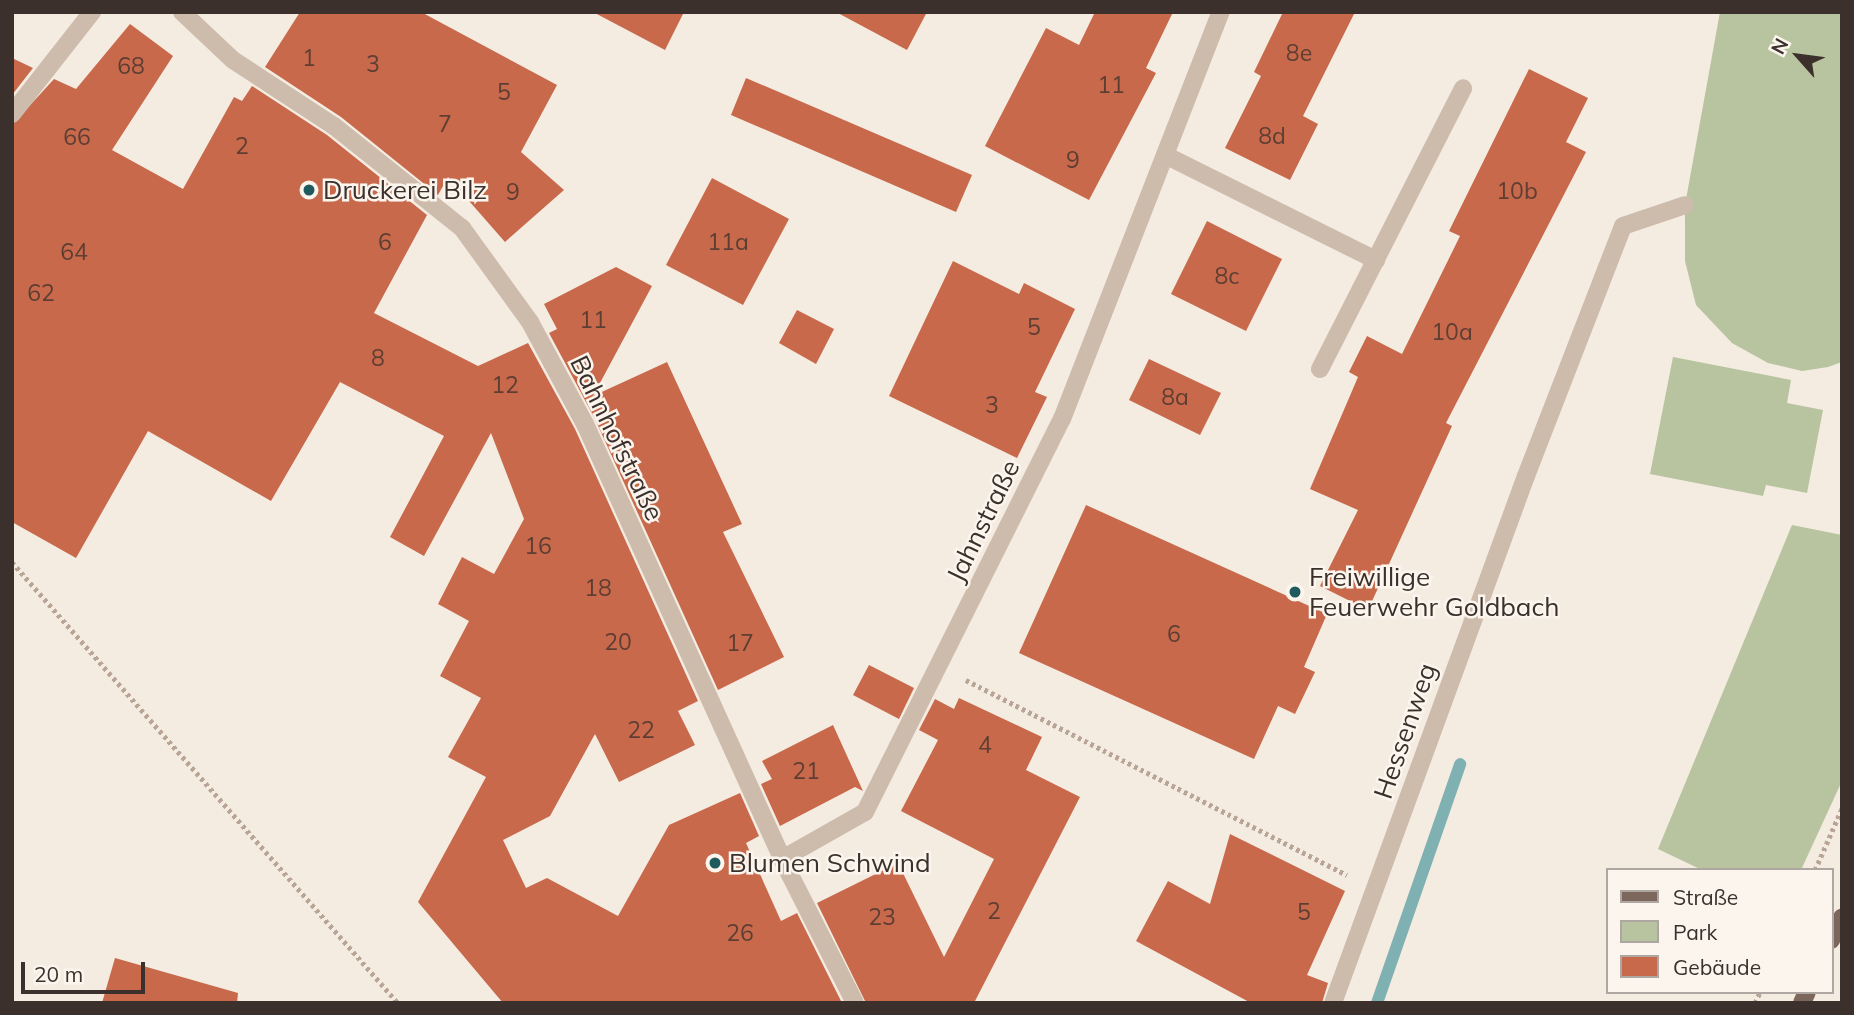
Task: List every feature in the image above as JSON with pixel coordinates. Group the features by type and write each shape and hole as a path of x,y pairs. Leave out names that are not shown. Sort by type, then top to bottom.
{"main road":[{"path":"1833,936 1842,917"}],"street":[{"path":"12,114 92,12"},
{"name":"Bahnhofstraße","path":"182,12 233,60 334,126 462,228 530,321 585,424 782,859 855,1003"},
{"name":"Jahnstraße","path":"782,859 865,812 1062,419 1221,12"},
{"path":"1320,369 1463,88"},
{"path":"1165,155 1376,260"},
{"name":"Hessenweg","path":"1333,1003 1377,890 1526,476 1623,226 1685,205"}],"path":[{"path":"12,562 398,1003"},
{"path":"940,666 1377,890"},
{"path":"1816,868 1842,808"}],"green space":[{"path":"1720,12 1842,12 1842,362 1828,367 1802,371 1768,363 1732,343 1696,305 1685,261 1685,205"},
{"path":"1673,357 1791,380 1787,403 1823,410 1807,493 1766,485 1763,496 1650,474"},
{"path":"1792,525 1842,535 1842,781 1802,868 1698,868 1658,849"}],"building":[{"path":"300,12 421,12 557,85 521,152 564,190 505,242 448,177 438,195 341,117 265,67"},
{"path":"593,12 684,12 665,50"},
{"path":"836,12 927,12 907,50"},
{"path":"1095,12 1173,12 1146,68 1156,73 1089,200 985,146 1046,28 1079,45"},
{"path":"1283,12 1355,12 1303,116 1318,124 1290,180 1225,148 1261,76 1254,72"},
{"path":"130,24 173,56 112,150 183,189 234,97 242,101 252,86 327,135 427,215 374,313 478,366 528,343 575,429 698,701 678,711 695,745 619,782 595,734 550,816 503,840 526,888 547,878 618,916 669,825 740,793 759,836 746,843 781,921 797,913 842,1003 503,1003 418,902 486,777 448,757 481,698 440,676 469,621 438,604 462,557 494,574 524,519 491,433 424,556 390,537 444,436 340,382 271,501 148,431 76,558 12,522 12,125 54,79 76,89"},
{"path":"12,58 33,68 12,95"},
{"path":"1529,69 1588,98 1566,142 1586,152 1446,423 1452,426 1368,610 1320,586 1358,510 1310,489 1358,377 1349,372 1367,336 1402,354 1460,236 1449,231"},
{"path":"746,78 972,175 956,212 731,115"},
{"path":"712,178 789,219 743,305 666,265"},
{"path":"1207,221 1282,259 1246,331 1171,294"},
{"path":"953,261 1019,294 1024,283 1075,309 1035,392 1047,397 1017,458 889,396"},
{"path":"616,267 652,286 593,396 667,362 742,524 723,532 784,657 718,690 595,419 549,333 557,329 544,304"},
{"path":"797,310 834,329 816,364 779,343"},
{"path":"1149,359 1221,393 1200,435 1129,400"},
{"path":"1086,505 1327,614 1304,667 1315,672 1295,714 1278,706 1254,759 1019,653"},
{"path":"869,665 914,688 899,719 853,695"},
{"path":"959,698 1042,737 1026,770 1080,797 974,1003 866,1003 817,903 898,863 944,957 994,859 901,811 938,740 919,730 935,699 954,709"},
{"path":"833,725 863,791 855,787 780,826 761,784 772,779 762,761"},
{"path":"1230,834 1345,891 1307,975 1328,983 1322,1003 1251,1003 1136,941 1168,881 1210,904"},
{"path":"115,958 238,993 237,1003 102,1003"}],"waterway":[{"path":"1377,1003 1460,764"}],"place":[{"name":"Druckerei Bilz","path":"309,190"},
{"name":"Freiwillige Feuerwehr Goldbach","path":"1295,592"},
{"name":"Blumen Schwind","path":"715,863"}]}
